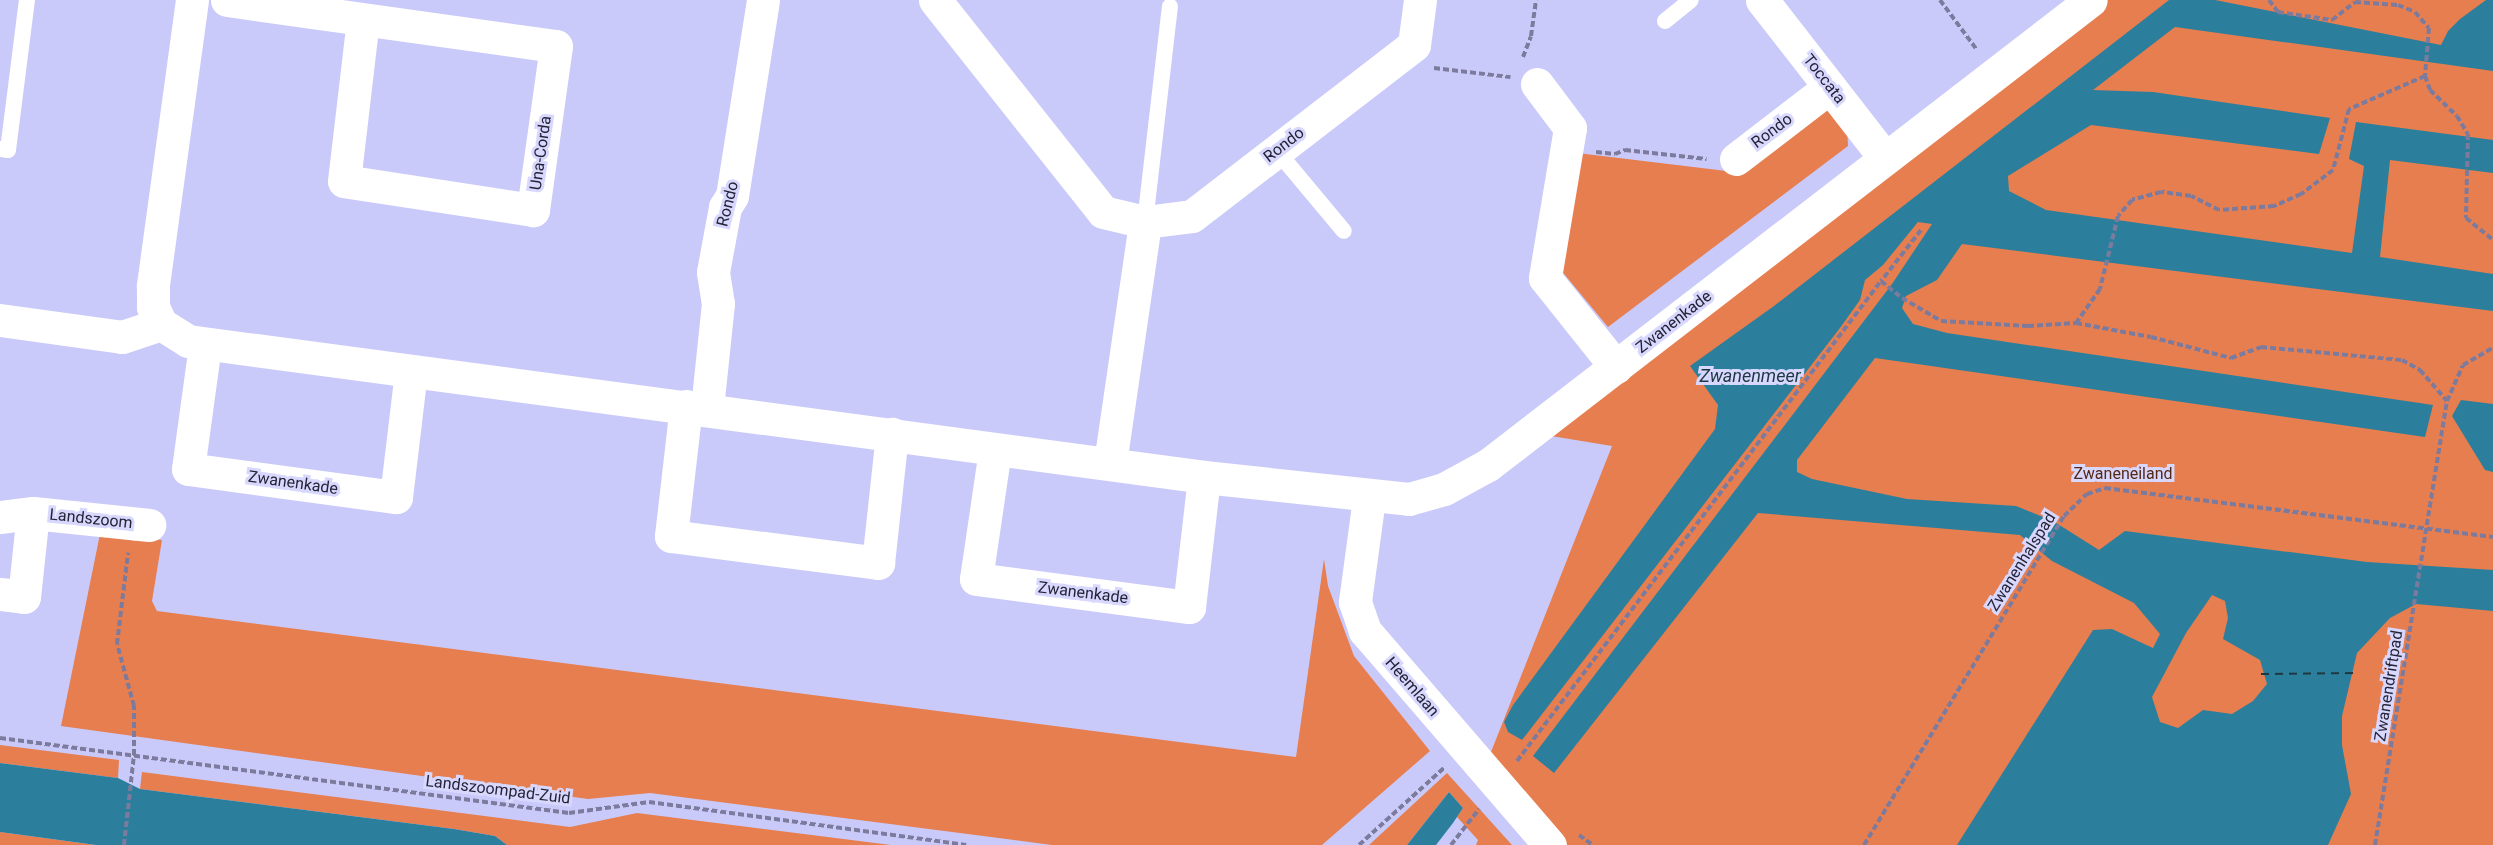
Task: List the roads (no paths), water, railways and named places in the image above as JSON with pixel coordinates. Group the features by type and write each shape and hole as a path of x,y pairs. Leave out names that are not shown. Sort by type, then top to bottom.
{"street":[{"path":"0,320 122,337 161,324 153,307 153,286 192,0"},
{"name":"Una-Corda","path":"227,0 556,46 532,210 344,181 363,20"},
{"name":"Rondo","path":"697,407 718,304 713,272 725,207 732,196 763,0"},
{"name":"Rondo","path":"935,0 1103,212 1145,222 1192,216 1414,45 1420,0"},
{"name":"Toccata","path":"1762,0 1885,158"},
{"name":"Zwanenkade","path":"161,324 188,341 205,345 697,407 995,450 1110,463 1204,477 1369,498 1409,499 1444,489 1488,465 2091,0"},
{"path":"1526,77 1570,128 1545,278 1616,367"},
{"name":"Rondo","path":"1736,159 1830,87"},
{"path":"1110,463 1145,222"},
{"name":"Zwanenkade","path":"205,345 188,469 396,497 411,371"},
{"path":"697,407 671,536 878,563 892,434"},
{"name":"Zwanenkade","path":"995,450 976,579 1178,606 1189,607 1204,477"},
{"name":"Heemlaan","path":"1369,498 1355,602 1365,631 1550,845"},
{"name":"Landszoom","path":"0,594 24,597 33,513"},
{"name":"Landszoom","path":"0,517 33,513 140,524"}],"lane":[{"path":"0,149 8,150 27,0"},
{"path":"1665,21 1691,0"},
{"path":"1145,222 1170,6"},
{"path":"1277,151 1344,231"}],"water":[{"name":"Zwanenmeer","path":"2169,0 2215,0 2441,45 2448,31 2460,19 2486,0 2493,0 2493,71 2175,27 2093,90 2153,92 2330,118 2319,154 2091,125 2008,176 2009,191 2046,210 2352,253 2364,166 2349,159 2356,122 2493,140 2493,173 2390,160 2380,257 2493,274 2493,311 1962,244 1937,280 1906,296 1902,308 1913,324 1947,333 2433,405 2425,437 1875,358 1797,460 1797,472 1812,479 1907,499 2016,506 2053,521 2099,550 2125,531 2367,562 2493,570 2493,611 2416,604 2390,618 2357,653 2342,716 2342,745 2351,794 2328,845 1957,845 2093,630 2112,629 2153,648 2160,634 2134,603 2052,561 2020,535 1758,513 1554,773 1533,756 1892,284 1932,224 1918,222 1883,265 1865,280 1860,300 1840,328 1522,740 1508,732 1504,722 1513,705 1715,429 1718,405 1690,366 1774,306","holes":["2212,595 2225,601 2228,618 2223,639 2260,660 2267,684 2253,701 2232,714 2203,710 2178,728 2160,722 2152,697 2186,633"]},
{"path":"2461,400 2493,404 2493,472 2485,470 2452,416"},
{"path":"0,763 118,778 140,789 454,829 495,836 507,845 96,845 0,832"},
{"path":"1449,792 1463,808 1436,845 1407,845"}],"park label":[{"name":"Zwaneneiland","path":"2123,474"}]}
